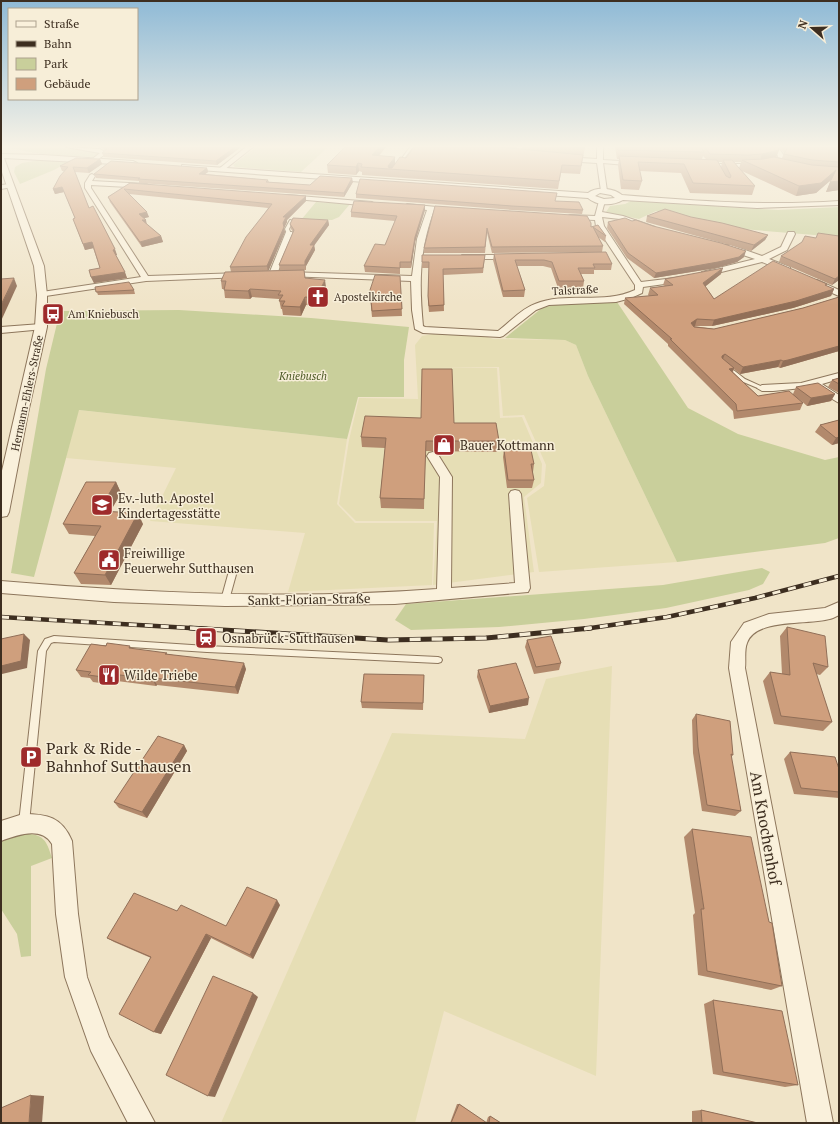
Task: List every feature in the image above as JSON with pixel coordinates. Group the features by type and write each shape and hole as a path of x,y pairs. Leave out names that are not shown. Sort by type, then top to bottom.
{"street":[{"name":"Hermann-Ehlers-Straße","path":"1,512 21,413 41,327 42,295 39,266 28,231 12,199"},
{"path":"95,199 146,279"},
{"path":"323,199 376,204"},
{"path":"596,199 602,201 615,201 617,199"},
{"path":"652,199 769,206 839,203"},
{"path":"602,201 598,216 600,226 616,255 640,284 693,277 763,259 784,248 790,234"},
{"path":"400,206 461,210"},
{"path":"289,234 269,274 414,279 420,257 422,231 432,208"},
{"path":"559,216 626,218 662,230"},
{"path":"723,245 763,259 798,274"},
{"path":"454,257 521,257"},
{"path":"42,295 146,279 250,275"},
{"name":"Talstraße","path":"414,279 418,327 423,330 500,334 536,306 551,302 606,300 632,296 639,291 640,284"},
{"path":"811,280 839,293"},
{"path":"1,330 41,327"},
{"path":"762,388 785,389 813,384 839,376"},
{"path":"813,384 839,400"},
{"path":"433,456 446,477 444,594"},
{"name":"Sankt-Florian-Straße","path":"1,587 114,596 224,600 395,598 523,588 515,494"},
{"name":"Am Knochenhof","path":"820,1123 737,668 739,642 749,627 768,620 828,614 839,608"},
{"path":"1,831 23,824 42,824 55,830 62,841 67,914 76,976 99,1043 142,1123"}],"lane":[{"path":"289,234 287,229 291,221"},
{"path":"723,364 743,380 762,388"},
{"path":"224,600 233,571"},
{"path":"23,824 42,651 48,641 54,639 206,649 254,650 438,660"}],"shaded area":[{"path":"433,334 485,336 493,339 565,340 576,345 588,376 677,562 539,572 527,498 544,486 546,465 524,415 503,416 499,367 435,367 497,368 500,418 522,417 542,464 541,483 524,497 534,572 433,585 437,521 356,521 339,504 349,440 359,398 418,399 415,345 422,336"},
{"path":"78,410 347,439 337,504 355,523 434,523 432,585 288,592 305,533 150,521 176,468 66,458"},
{"path":"612,666 596,1076 444,1011 415,1123 221,1123 392,733 525,739 546,679"}],"green space":[{"path":"631,201 778,210 839,207 839,237 730,228 656,211 639,219 606,212 610,206 625,204"},
{"path":"316,202 350,204 339,217 332,220 301,220"},
{"path":"617,302 688,408 738,434 825,460 839,457 839,538 825,543 677,562 588,376 576,345 565,340 505,338 542,308 554,305"},
{"name":"Kniebusch","path":"179,310 311,318 409,327 404,360 404,397 358,397 347,439 79,410 34,577 11,573 46,369 60,311"},
{"path":"762,568 770,572 763,584 749,590 666,608 584,619 499,627 411,630 395,620 406,604 663,585"},
{"path":"23,833 36,835 43,839 48,846 52,858 31,866 31,956 21,957 17,934 1,909 1,840"}],"building":[{"path":"67,199 86,199 89,208 93,206 125,272 91,277 89,270 100,268 92,242 83,244 73,219 75,218"},
{"path":"110,199 134,199 147,212 139,214 146,220 142,220 161,236 140,242"},
{"path":"227,199 302,199 283,217 286,217 283,223 284,227 267,266 230,267 246,237 272,204"},
{"path":"427,199 555,199 555,201 579,202 583,210"},
{"path":"354,201 425,205 415,237 411,262 400,262 400,268 364,266 375,244 385,245 397,216 351,212"},
{"path":"435,206 587,216 591,223 591,227 598,225 606,236 593,227 603,246 492,247 487,228 485,247 424,248"},
{"path":"665,209 691,217 722,223 768,235 754,245 647,216"},
{"path":"293,218 328,220 310,245 314,245 305,261 305,265 279,265 294,230 290,224"},
{"path":"625,218 746,251 739,257 656,273 628,253 608,222"},
{"path":"818,233 839,236 839,276 835,279 781,256 802,242 805,236 816,238"},
{"path":"606,252 612,264 593,264 595,268 578,268 584,281 559,281 552,262 544,260 515,260 525,290 503,291 494,254"},
{"path":"422,255 485,255 483,268 443,269 444,305 429,306 429,262 422,262"},
{"path":"773,261 827,284 825,285 834,289 796,301 714,320 697,319 691,323 694,327 714,329 803,308 839,297 839,346 788,360 743,367 725,354 722,358 734,368 729,369 758,396 789,391 803,403 737,411 736,404 670,339 672,339 625,298 658,295 650,288 673,285 665,279 723,268 703,283 714,299"},
{"path":"304,270 305,278 325,280 316,298 305,297 300,307 282,306 285,301 279,301 283,295 278,295 281,291 250,289 248,291 224,290 226,281 221,281 225,272"},
{"path":"375,275 400,276 402,309 372,311 370,290"},
{"path":"14,278 1,305 1,279"},
{"path":"129,282 134,290 96,292 95,287"},
{"path":"422,369 452,369 454,423 496,423 499,441 426,441 424,499 380,498 386,438 361,437 365,416 421,418"},
{"path":"839,378 839,384 832,380"},
{"path":"818,383 835,394 811,398 796,387"},
{"path":"839,420 839,437 836,438 820,425"},
{"path":"504,450 531,450 534,464 531,464 534,480 508,480"},
{"path":"86,482 116,482 99,511 138,513 105,575 74,573 101,526 63,524"},
{"path":"787,627 825,636 828,667 813,663 832,722 781,716 770,672 790,675"},
{"path":"24,634 21,661 1,666 1,639"},
{"path":"551,636 561,663 536,667 527,640"},
{"path":"107,643 130,646 129,648 167,653 165,654 244,663 235,687 112,674 111,678 88,675 91,672 76,670 91,644 106,646"},
{"path":"516,663 529,698 490,706 478,670"},
{"path":"364,674 424,675 423,703 361,702"},
{"path":"696,714 730,721 733,755 731,754 741,811 707,805 698,747"},
{"path":"158,736 184,745 142,812 114,802"},
{"path":"790,752 835,757 839,769 839,792 801,788"},
{"path":"692,829 751,837 769,922 772,923 782,986 707,971 701,909 704,909"},
{"path":"247,887 277,900 250,955 206,934 154,1032 119,1014 151,957 107,938 134,893 177,911 181,905 226,926"},
{"path":"213,976 253,993 208,1096 166,1075"},
{"path":"713,1000 782,1011 798,1085 723,1072"},
{"path":"31,1095 29,1123 1,1123 1,1108"},
{"path":"459,1104 487,1123 451,1123"},
{"path":"701,1110 758,1123 702,1123"},
{"path":"490,1116 501,1123 489,1123"}],"railway":[{"path":"591,628 667,617 755,598 839,576"},
{"path":"1,617 194,628"},
{"path":"190,628 194,628"},
{"path":"194,628 207,629"},
{"path":"194,628 388,640 486,638 591,628"},
{"path":"584,629 591,628"}],"place":[{"name":"Apostelkirche","path":"318,297"},
{"name":"Am Kniebusch","path":"53,314"},
{"name":"Bauer Kottmann","path":"444,445"},
{"name":"Ev.-luth. Apostel Kindertagesstätte","path":"102,505"},
{"name":"Freiwillige Feuerwehr Sutthausen","path":"109,560"},
{"name":"Osnabrück-Sutthausen","path":"206,638"},
{"name":"Wilde Triebe","path":"109,675"},
{"name":"Park & Ride - Bahnhof Sutthausen","path":"31,757"}]}
